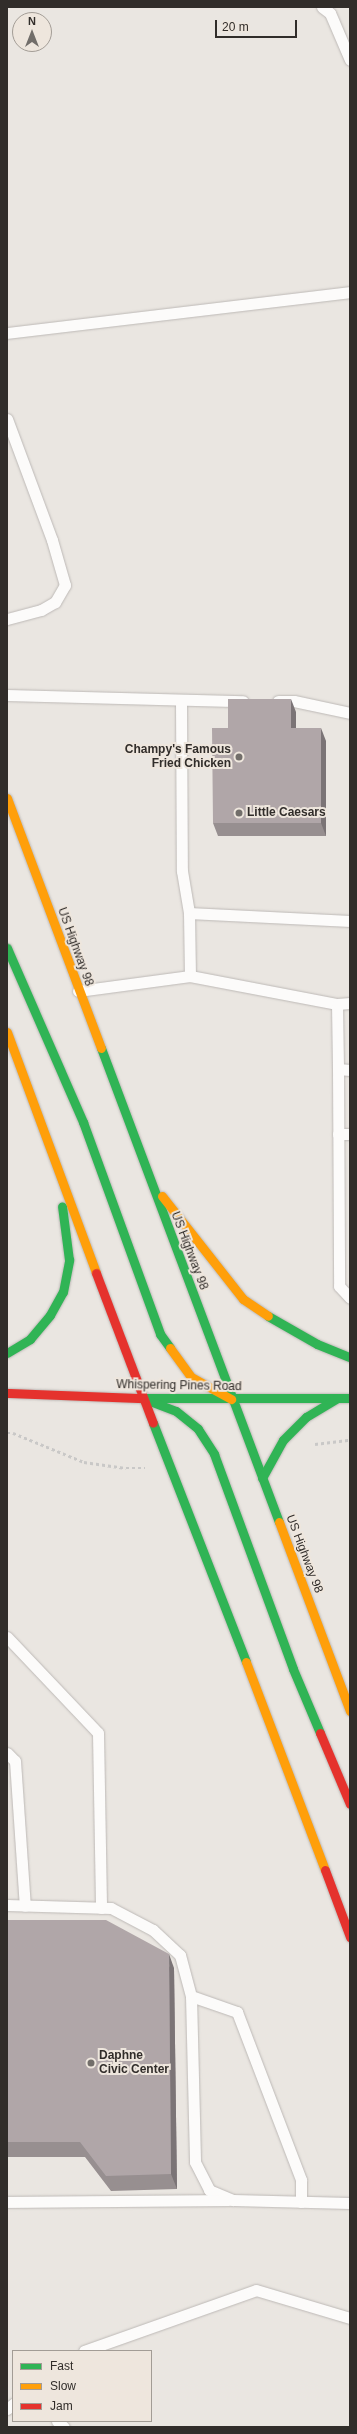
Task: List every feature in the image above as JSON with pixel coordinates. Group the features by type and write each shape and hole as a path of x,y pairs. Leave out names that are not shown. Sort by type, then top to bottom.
{"main road":[{"name":"US Highway 98","path":"7,798 149,1180 350,1711"},
{"path":"7,948 83,1122 160,1334 191,1376 232,1399"},
{"path":"7,1032 142,1398 172,1467 350,1937"},
{"path":"7,1353 30,1339 50,1315 64,1292 69,1260 56,1165"},
{"path":"149,1180 243,1299 276,1322 317,1344 350,1356"},
{"name":"Whispering Pines Road","path":"7,1393 142,1398 350,1398"},
{"path":"142,1398 176,1411 198,1429 214,1454 293,1669 350,1804"},
{"path":"262,1478 283,1440 306,1417 338,1398"}],"lane":[{"path":"322,7 330,13 350,60"},
{"path":"7,333 350,292"},
{"path":"7,419 52,540 65,585 55,602 41,610 7,618"},
{"path":"7,695 181,700 294,701 350,713"},
{"path":"181,700 182,872 189,913 190,976"},
{"path":"189,913 350,920"},
{"path":"78,991 190,976 337,1004 350,1003"},
{"path":"337,1004 339,1286 350,1298"},
{"path":"338,1069 350,1070"},
{"path":"338,1134 350,1134"},
{"path":"7,1636 98,1733 101,1908"},
{"path":"7,1754 15,1761 25,1906"},
{"path":"7,1905 111,1908 153,1930 180,1955 191,1996 196,2162 209,2190 236,2200"},
{"path":"191,1996 237,2012 301,2180 301,2202"},
{"path":"7,2202 236,2200 350,2203"},
{"path":"87,2350 256,2290 350,2318"}],"building":[{"path":"228,699 291,699 291,728 321,728 321,823 213,823 212,728 228,728"},
{"name":"Daphne Civic Center","path":"7,1920 106,1920 169,1954 171,2174 106,2176 80,2142 7,2142"}],"traffic: fast":[{"path":"7,948 83,1122 160,1334 170,1348"},
{"path":"101,1048 279,1522"},
{"path":"7,1353 30,1339 50,1315 63,1292 69,1260 62,1206"},
{"path":"268,1316 317,1344 350,1357"},
{"path":"140,1398 350,1398"},
{"path":"142,1398 176,1411 198,1429 214,1454 293,1669 320,1733"},
{"path":"262,1478 283,1440 306,1417 338,1398"},
{"path":"153,1423 246,1662"}],"traffic: slow":[{"path":"7,798 101,1048"},
{"path":"7,1032 96,1273"},
{"path":"162,1196 243,1299 268,1316"},
{"path":"170,1348 191,1377 231,1399"},
{"path":"279,1522 350,1711"},
{"path":"246,1662 325,1870"}],"traffic: jam":[{"path":"96,1273 153,1423"},
{"path":"7,1393 140,1398"},
{"path":"320,1733 350,1804"},
{"path":"325,1870 350,1937"}],"place":[{"name":"Champy's Famous Fried Chicken","path":"239,757"},
{"name":"Little Caesars","path":"239,813"},
{"name":"Daphne Civic Center","path":"91,2063"}]}
